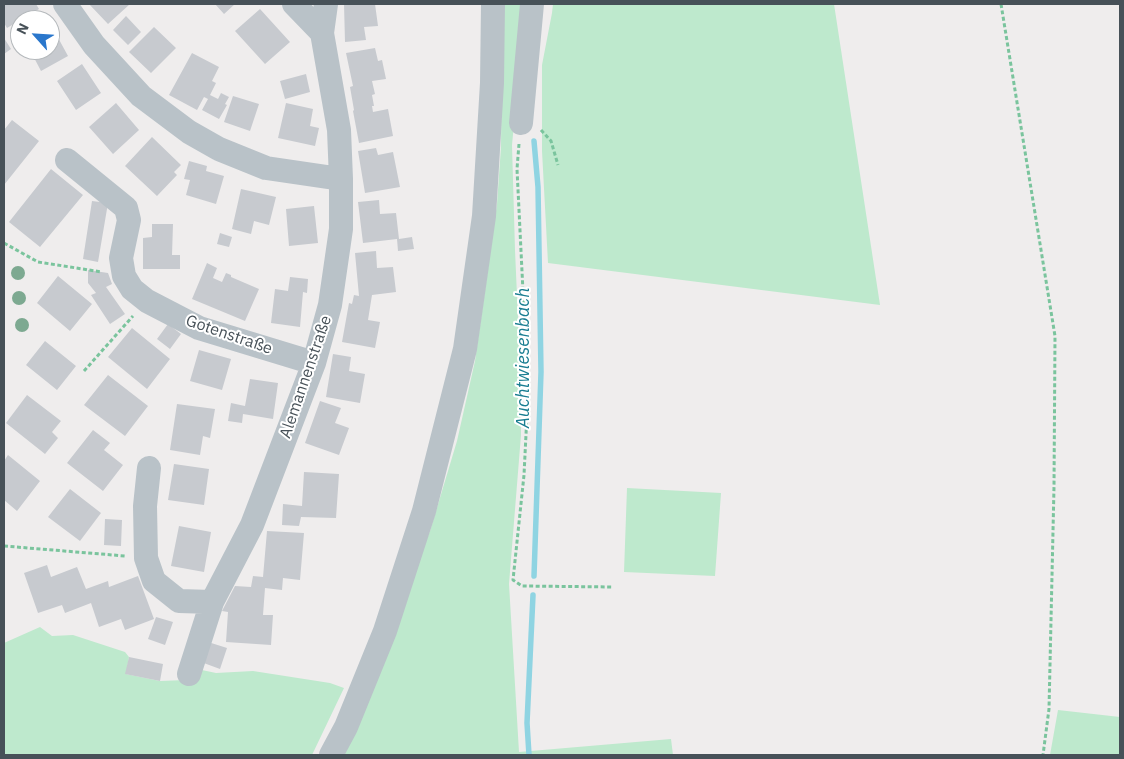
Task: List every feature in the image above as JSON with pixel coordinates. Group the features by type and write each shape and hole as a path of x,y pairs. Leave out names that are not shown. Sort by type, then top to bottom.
{"street":[{"path":"65,4 94,46 141,96 189,132 219,149 266,168 341,179"},
{"path":"294,4 322,33"},
{"name":"Alemannenstraße","path":"188,674 212,602 252,525 314,363 330,305 341,229 341,179 339,130 322,33 326,4"},
{"path":"331,755 346,727 385,631 424,511 465,349 484,216 492,82 493,4"},
{"path":"521,123 532,4"},
{"name":"Gotenstraße","path":"67,160 126,208 129,220 120,258 124,276 132,288 147,301 199,328 314,363"},
{"path":"149,468 145,506 146,558 154,581 179,601 212,602"}],"path":[{"path":"1001,4 1054,336 1054,488 1049,710 1043,755"},
{"path":"558,165 551,141 542,130 521,123 517,169 528,394 524,475 513,580 522,586 613,587"},
{"path":"4,243 38,262 81,268"},
{"path":"84,371 147,301"},
{"path":"4,546 103,553"}],"green space":[{"path":"502,4 528,4 512,145 521,435 509,584 519,752 671,739 673,755 341,755 430,531 457,441 475,361 497,204 501,147"},
{"path":"553,4 834,4 880,305 548,263 542,151 542,65"},
{"path":"627,488 721,493 715,576 624,572"},
{"path":"40,627 52,636 73,635 125,652 129,657 126,674 160,681 186,680 197,669 216,673 253,671 330,683 344,688 312,755 4,755 4,643"},
{"path":"1058,710 1120,717 1120,755 1050,755"}],"building":[{"path":"4,4 36,4 39,9 10,10 10,26 7,28 4,23"},
{"path":"89,4 130,4 108,24"},
{"path":"215,4 235,4 224,14"},
{"path":"344,4 375,4 378,26 364,27 366,40 345,42"},
{"path":"260,9 290,42 265,64 235,31"},
{"path":"126,16 141,32 128,45 113,30"},
{"path":"154,27 176,48 151,73 129,52"},
{"path":"4,38 10,50 4,54"},
{"path":"60,41 68,56 41,71 35,60 60,60"},
{"path":"375,48 378,61 382,60 386,79 372,81 375,94 372,95 373,112 388,109 393,136 359,143 350,87 353,86 346,53"},
{"path":"192,53 219,67 212,81 216,83 210,95 218,99 221,93 229,97 219,119 202,110 208,99 204,97 197,110 169,95"},
{"path":"82,64 101,93 76,110 57,81"},
{"path":"306,74 310,92 285,99 280,81"},
{"path":"233,96 259,104 250,131 224,122"},
{"path":"116,103 139,130 113,154 89,127"},
{"path":"286,103 313,109 310,126 319,128 315,146 278,138"},
{"path":"12,120 39,141 4,185 4,130"},
{"path":"152,137 181,165 174,172 177,175 157,196 125,166"},
{"path":"376,148 378,155 393,152 400,187 365,193 358,151"},
{"path":"189,161 207,166 206,171 224,176 216,204 186,195 190,180 184,179"},
{"path":"51,169 83,195 40,247 9,222"},
{"path":"241,189 276,197 269,225 254,221 251,234 232,229"},
{"path":"379,200 380,214 396,213 399,239 412,237 414,249 398,251 397,239 363,243 358,202"},
{"path":"92,201 108,203 98,262 83,259"},
{"path":"314,206 318,243 289,246 286,209"},
{"path":"152,224 173,224 172,255 180,255 180,269 143,269 143,238 152,237"},
{"path":"220,233 232,237 229,247 217,244"},
{"path":"376,251 377,268 393,267 396,292 372,295 368,320 380,322 375,348 342,342 349,303 352,304 354,295 359,296 355,253"},
{"path":"207,263 217,268 213,278 222,282 226,273 259,289 245,321 192,299"},
{"path":"88,270 108,273 112,284 106,287 125,314 110,324 91,295 96,293 88,283"},
{"path":"58,276 92,304 70,331 37,303"},
{"path":"290,277 308,279 307,293 303,292 300,327 271,323 275,289 288,291"},
{"path":"168,324 181,334 170,349 157,339"},
{"path":"132,328 170,359 147,389 108,357"},
{"path":"45,341 76,366 57,390 26,365"},
{"path":"199,350 231,359 222,390 190,381"},
{"path":"333,354 351,357 349,371 365,374 360,403 326,397"},
{"path":"108,375 148,406 125,436 84,405"},
{"path":"250,379 278,383 273,419 243,414 242,423 228,421 231,403 245,406"},
{"path":"27,395 61,421 52,432 58,438 45,454 6,423"},
{"path":"320,401 341,408 335,423 349,428 339,455 305,443"},
{"path":"177,404 215,409 210,438 203,436 200,455 170,450"},
{"path":"93,430 110,443 104,450 123,465 103,491 67,463"},
{"path":"8,455 40,481 17,511 4,500 4,461"},
{"path":"174,464 209,469 204,505 168,500"},
{"path":"304,472 339,474 336,518 301,517 299,526 282,525 283,504 302,506"},
{"path":"70,489 101,513 80,541 48,517"},
{"path":"105,519 122,520 121,546 104,545"},
{"path":"179,526 211,532 204,572 171,566"},
{"path":"267,531 304,533 300,580 283,578 282,590 265,588 263,615 273,615 271,645 226,642 228,612 222,611 235,586 251,587 253,576 263,577"},
{"path":"47,565 51,577 77,567 86,589 108,581 109,587 138,576 154,619 125,630 121,619 99,627 91,603 65,613 62,605 38,613 24,573"},
{"path":"156,617 173,622 165,645 148,639"},
{"path":"208,642 227,648 220,669 201,662"},
{"path":"129,657 163,664 160,681 125,674"}],"waterway":[{"name":"Auchtwiesenbach","path":"534,141 538,187 541,372 534,576"},
{"name":"Auchtwiesenbach","path":"529,755 527,723 533,595"}]}
